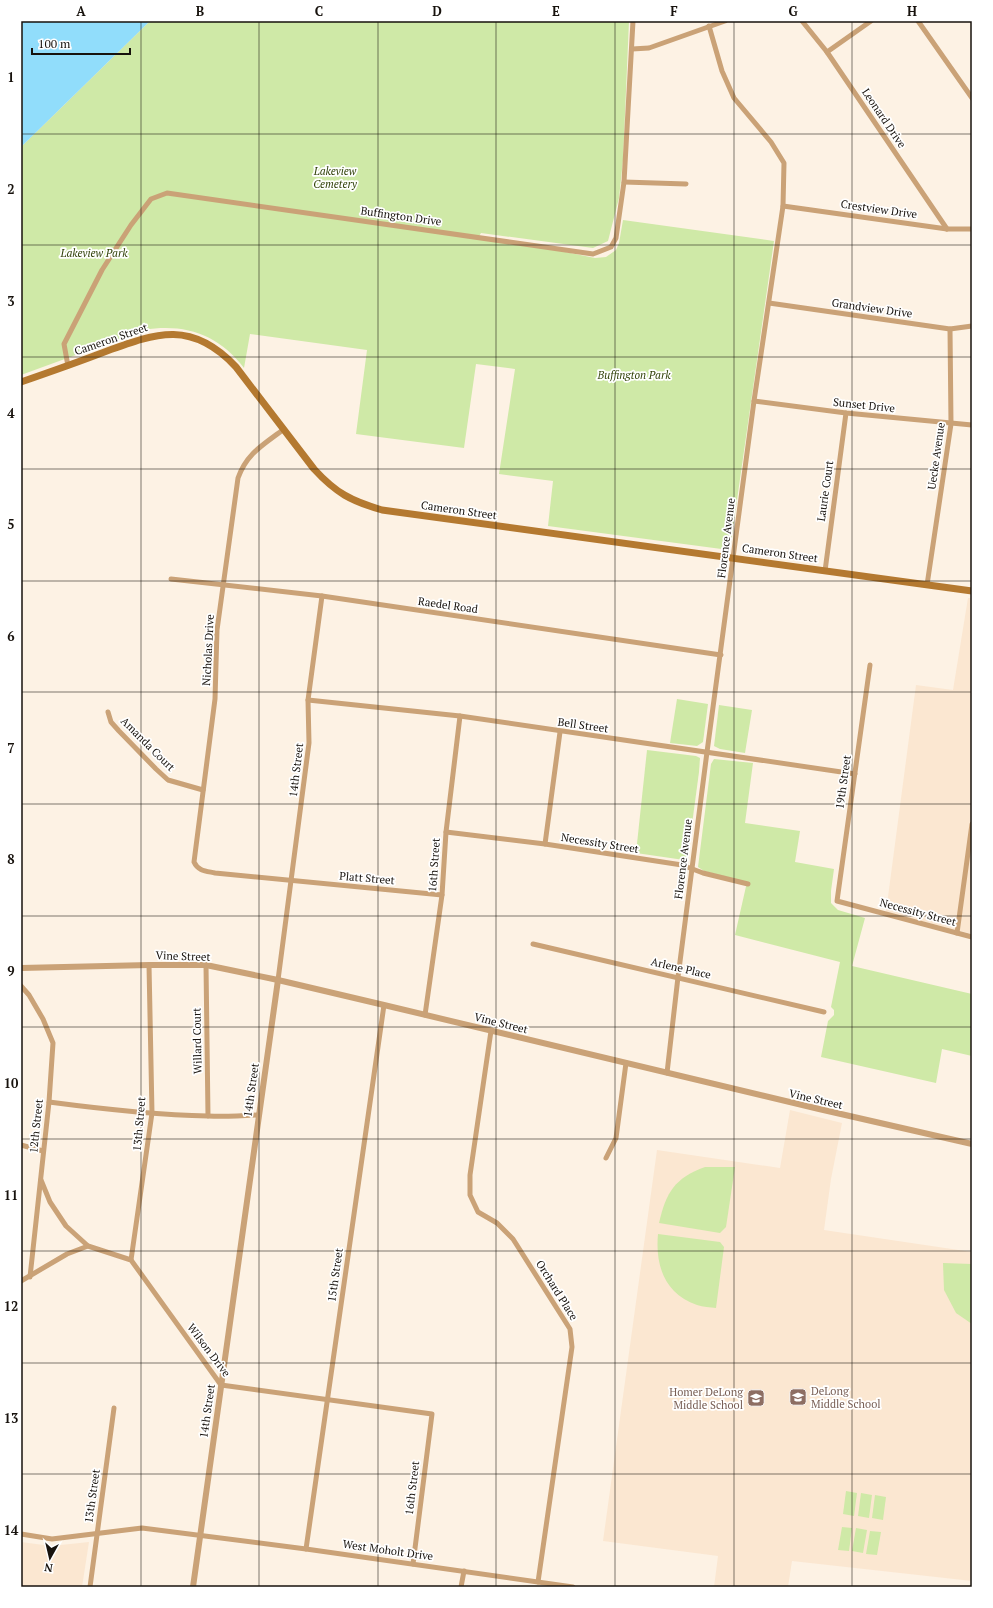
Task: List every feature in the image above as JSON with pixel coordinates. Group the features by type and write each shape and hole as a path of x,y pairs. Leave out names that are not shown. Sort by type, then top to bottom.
{"main road":[{"name":"Cameron Street","path":"21,382 152,336 165,334 194,338 207,344 228,359 236,367 314,469 327,483 360,504 375,508 972,591"}],"street":[{"name":"Buffington Drive","path":"68,366 64,344 102,270 131,225 151,199 167,193 184,194 593,254 611,247 616,238 624,182 633,21"},
{"path":"632,49 649,48 725,21"},
{"name":"Leonard Drive","path":"802,21 827,52 947,229"},
{"path":"827,52 871,21"},
{"path":"918,21 972,98"},
{"name":"Florence Avenue","path":"667,1073 707,752 754,401 783,206 784,162 771,142 734,98 722,71 709,26"},
{"path":"624,182 686,184"},
{"name":"Crestview Drive","path":"783,206 947,229 972,229"},
{"name":"Grandview Drive","path":"769,303 950,329 972,326"},
{"name":"Uecke Avenue","path":"927,585 951,424 950,329"},
{"name":"Sunset Drive","path":"754,401 846,413 972,425"},
{"name":"Laurie Court","path":"825,570 846,413"},
{"name":"Nicholas Drive","path":"196,867 194,862 215,699 216,644 238,478 248,457 284,429"},
{"name":"Raedel Road","path":"171,579 322,596 721,655"},
{"name":"14th Street","path":"193,1587 310,743 308,700 322,596"},
{"name":"19th Street","path":"837,901 870,665"},
{"name":"Bell Street","path":"308,700 460,716 560,732 855,774"},
{"name":"Amanda Court","path":"108,712 111,722 118,731 164,776 176,783 203,790"},
{"name":"16th Street","path":"425,1015 442,895 446,832 460,716"},
{"path":"546,844 560,732"},
{"path":"957,933 972,824"},
{"name":"Necessity Street","path":"446,832 546,844 682,865 692,870 748,884"},
{"name":"Platt Street","path":"196,867 203,871 209,872 442,895"},
{"name":"Necessity Street","path":"837,901 972,937"},
{"name":"Arlene Place","path":"533,944 824,1012"},
{"name":"13th Street","path":"131,1260 152,1113 149,965"},
{"name":"Vine Street","path":"21,968 206,965 384,1004 667,1073 972,1144"},
{"name":"Willard Court","path":"206,965 208,1116"},
{"name":"12th Street","path":"21,986 43,1019 53,1043 49,1102 30,1277"},
{"name":"15th Street","path":"306,1549 384,1004"},
{"name":"Orchard Place","path":"492,1031 470,1175 470,1196 478,1212 497,1223 513,1238 570,1329 571,1335 572,1347 538,1582"},
{"path":"606,1158 616,1138 626,1063"},
{"path":"49,1102 100,1109 152,1113 208,1116 258,1115"},
{"path":"21,1145 43,1151"},
{"path":"41,1180 50,1202 66,1226 88,1246 131,1260"},
{"path":"21,1281 30,1277 66,1254 88,1246"},
{"name":"Wilson Drive","path":"131,1260 221,1385 432,1414"},
{"name":"13th Street","path":"90,1587 114,1408"},
{"name":"16th Street","path":"413,1564 432,1414"},
{"name":"West Moholt Drive","path":"21,1534 52,1539 142,1528 200,1534 572,1587"},
{"path":"461,1587 464,1571"}],"shaded area":[{"path":"968,598 972,598 972,934 886,912 916,685 953,690"},
{"name":"DeLong Middle School","path":"790,1110 842,1123 831,1179 824,1230 972,1252 972,1581 792,1561 788,1587 714,1587 718,1556 603,1541 657,1150 780,1168"},
{"path":"21,1542 51,1546 89,1542 82,1587 21,1587"}],"green space":[{"name":"Lakeview Cemetery","path":"150,21 629,21 623,160 619,198 608,241 593,248 481,233 478,238 531,245 595,258 606,257 616,250 619,243 623,220 774,241 729,550 548,526 553,481 499,474 515,369 476,364 464,448 356,434 367,350 250,334 244,368 224,347 200,334 187,330 159,328 144,330 21,375 21,147"},
{"path":"677,699 708,704 703,742 697,746 670,743"},
{"path":"719,705 752,710 745,753 720,749 714,746"},
{"path":"647,750 696,756 700,758 688,854 687,858 684,860 636,853"},
{"path":"714,759 753,763 745,823 800,831 795,862 834,869 831,903 838,910 865,918 852,966 972,994 972,1056 942,1049 936,1083 821,1057 828,1021 834,1015 834,1010 831,1007 840,962 735,935 747,882 704,871 698,867 711,764"},
{"path":"705,1167 735,1167 726,1227 720,1233 659,1223 665,1203 673,1188 686,1176"},
{"path":"658,1234 720,1242 724,1247 716,1308 699,1306 686,1300 677,1294 670,1286 664,1277 658,1257"},
{"path":"943,1263 972,1264 972,1324 956,1313 944,1290"},
{"path":"846,1491 857,1493 854,1516 843,1514"},
{"path":"861,1493 872,1495 869,1518 858,1516"},
{"path":"875,1495 886,1497 883,1520 872,1518"},
{"path":"842,1527 852,1528 849,1551 838,1550"},
{"path":"856,1528 867,1530 863,1553 852,1551"},
{"path":"870,1531 881,1532 877,1555 866,1554"}],"water":[{"path":"21,21 150,21 21,147"}],"place":[{"name":"DeLong Middle School","path":"798,1397"},
{"name":"Homer DeLong Middle School","path":"756,1398"}],"park label":[{"name":"Lakeview Park","path":"94,253"},
{"name":"Buffington Park","path":"634,375"}]}
